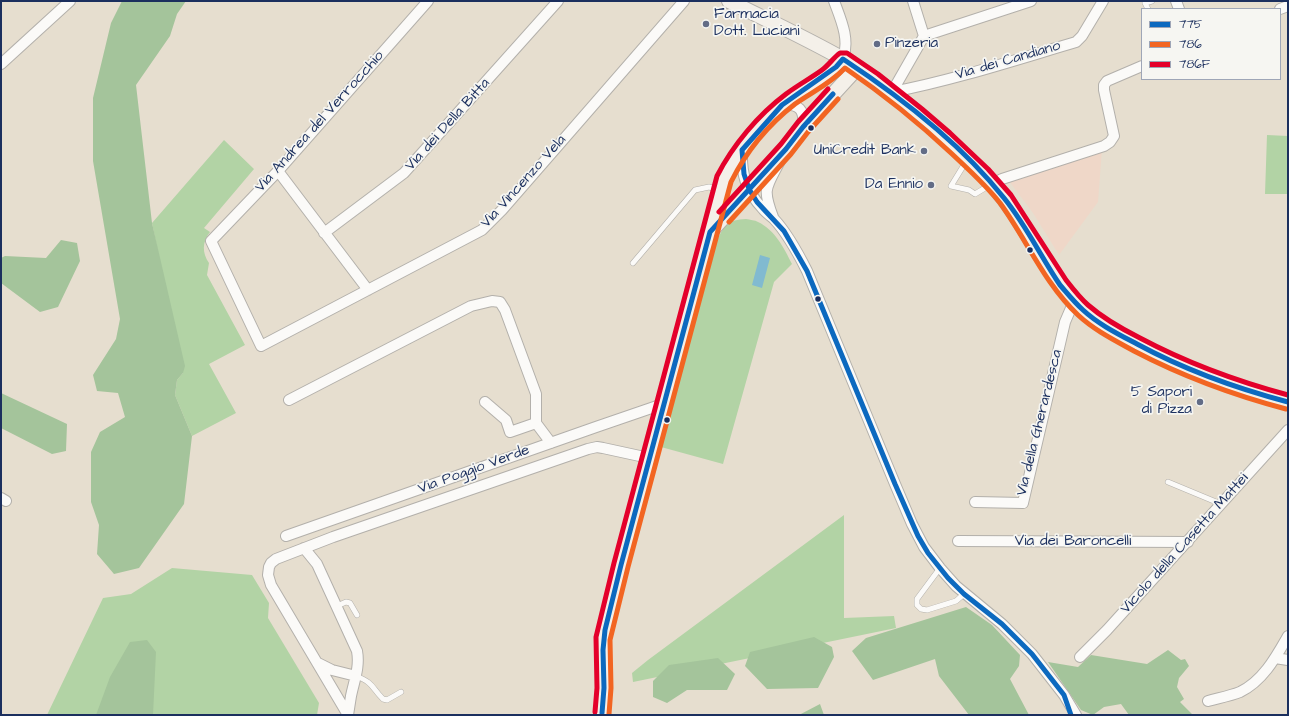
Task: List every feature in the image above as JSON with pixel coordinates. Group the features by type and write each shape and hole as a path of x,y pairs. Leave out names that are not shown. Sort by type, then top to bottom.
{"street":[{"path":"1,64 70,1"},
{"name":"Via Andrea del Verrocchio","path":"261,346 211,241 278,171 428,1"},
{"name":"Via dei Della Bitta","path":"324,233 404,173 558,1"},
{"name":"Via Vincenzo Vela","path":"261,346 450,247 486,226 684,1"},
{"path":"729,1 843,59 892,92 940,134 992,184 1013,212 1049,270 1074,301 1088,314 1110,329 1177,364 1222,383 1288,402"},
{"path":"600,714 604,688 603,645 605,630 663,404 721,190 730,167 742,150 782,105 833,70 843,59 846,49 846,34 834,1"},
{"path":"913,1 924,36"},
{"path":"892,92 924,36 1014,4 1031,1"},
{"name":"Via dei Candiano","path":"892,92 909,89 1076,42 1082,36 1103,1"},
{"path":"992,184 1002,179 1104,146 1110,142 1114,136 1104,85 1108,81 1141,66"},
{"path":"710,232 857,68"},
{"path":"782,105 792,104 799,108 803,115 803,127"},
{"path":"774,219 767,199 766,190 786,149"},
{"path":"742,150 742,170 749,190 762,209 774,219 794,246 807,271 912,524 924,547 940,568 964,594 1002,624 1023,645 1042,666 1064,695 1076,715"},
{"path":"278,171 368,290"},
{"path":"289,400 471,306 492,301 500,302 505,310 536,394 536,423 551,443"},
{"name":"Via della Gherardesca","path":"976,502 1022,503 1065,322 1074,301"},
{"path":"485,402 506,420 510,432 536,423"},
{"name":"Via Poggio Verde","path":"286,536 663,404"},
{"name":"Vicolo della Casetta Mattei","path":"1080,656 1108,630 1288,430"},
{"path":"348,715 318,663 277,598 268,576 269,567 273,561 304,548 394,516 588,449 596,447 603,448 649,458"},
{"name":"Via dei Baroncelli","path":"958,541 1188,542"},
{"path":"304,548 317,564 357,651 358,664 348,715"},
{"path":"1208,702 1240,692 1251,686 1261,677 1275,658 1288,636"},
{"path":"1275,658 1288,660"},
{"path":"318,663 332,670 356,676"},
{"path":"1064,695 1071,715"}],"lane":[{"path":"1148,8 1145,3 1152,1"},
{"path":"967,160 951,186 969,190 975,194 992,184"},
{"path":"633,263 695,190 709,187 721,190"},
{"path":"1168,482 1222,504"},
{"path":"940,568 916,599 917,606 921,609 928,610 956,601 964,594"},
{"path":"337,606 346,602 350,603 357,615"},
{"path":"356,676 375,687 377,693 383,699 387,700 401,692"}],"shaded area":[{"path":"1102,149 1098,202 1059,255 1033,213 1009,181"}],"green space":[{"path":"122,1 186,1 177,14 170,36 136,85 152,223 185,366 183,373 177,380 175,395 192,436 184,504 139,568 114,574 97,554 99,525 91,502 91,452 100,432 125,417 118,393 97,391 93,375 116,339 120,319 93,161 93,98 111,23"},
{"path":"1267,135 1288,136 1288,194 1265,194"},
{"path":"224,140 254,169 204,228 210,232 205,240 204,251 209,263 207,275 245,345 209,364 236,413 192,436 175,395 177,380 183,373 152,223"},
{"path":"746,219 757,221 764,225 782,246 792,264 774,282 723,464 661,447 717,241 727,224"},
{"path":"61,240 77,243 80,261 58,307 40,312 1,283 1,258 5,256 46,258"},
{"path":"1,393 67,424 66,451 52,454 1,428"},
{"path":"844,515 844,618 894,616 896,628 633,682 632,673 648,660"},
{"path":"172,568 252,575 269,603 268,618 319,703 317,715 47,715 103,598 131,594"},
{"path":"966,607 992,625 1020,655 1019,666 1010,679 1029,715 969,715 939,676 935,659 873,680 852,651 866,638"},
{"path":"814,637 832,647 834,657 818,688 767,689 745,666 750,652"},
{"path":"147,640 156,652 153,715 96,715 110,677 130,642"},
{"path":"1168,650 1181,660 1185,659 1189,666 1179,678 1177,687 1184,699 1180,702 1193,715 1129,715 1121,704 1104,707 1093,715 1081,710 1048,662 1078,667 1091,655 1147,664"},
{"path":"718,658 735,674 727,690 687,690 667,703 653,697 653,681 669,665"},
{"path":"820,704 824,715 799,715"}],"water":[{"path":"760,255 770,258 762,288 752,285"}],"transit line":[{"name":"786F","path":"595,712 597,688 596,637 614,563 717,176 723,164 738,142 756,121 776,102 822,70 840,53 847,53 878,74 950,133 988,169 1011,195 1066,280 1082,299 1094,310 1127,331 1194,363 1250,384 1288,395"},
{"name":"775","path":"1071,715 1064,695 1032,654 1002,624 964,594 948,578 928,553 918,536 807,271 784,231 757,202 749,189 744,174 742,150 782,105 836,67 843,59 886,89 929,122 969,159 1012,208 1060,285 1089,315 1116,333 1173,362 1211,378 1288,402"},
{"name":"786","path":"609,714 611,688 610,640 628,567 731,182 751,149 776,120 795,104 827,83 845,68 913,119 983,183 995,196 1010,217 1036,261 1055,289 1066,303 1084,320 1097,330 1119,343 1189,377 1247,398 1286,409"},
{"name":"786F","path":"719,212 781,144 798,122 828,89"},
{"name":"775","path":"602,713 604,688 603,650 605,630 710,232 786,149 803,127 833,94"},
{"name":"786","path":"729,222 791,154 808,132 838,99"}],"place":[{"name":"Farmacia Dott. Luciani","path":"706,24"},
{"name":"Pinzeria","path":"877,44"},
{"name":"UniCredit Bank","path":"924,151"},
{"name":"Da Ennio","path":"931,185"},
{"name":"5 Sapori di Pizza","path":"1200,402"}]}
